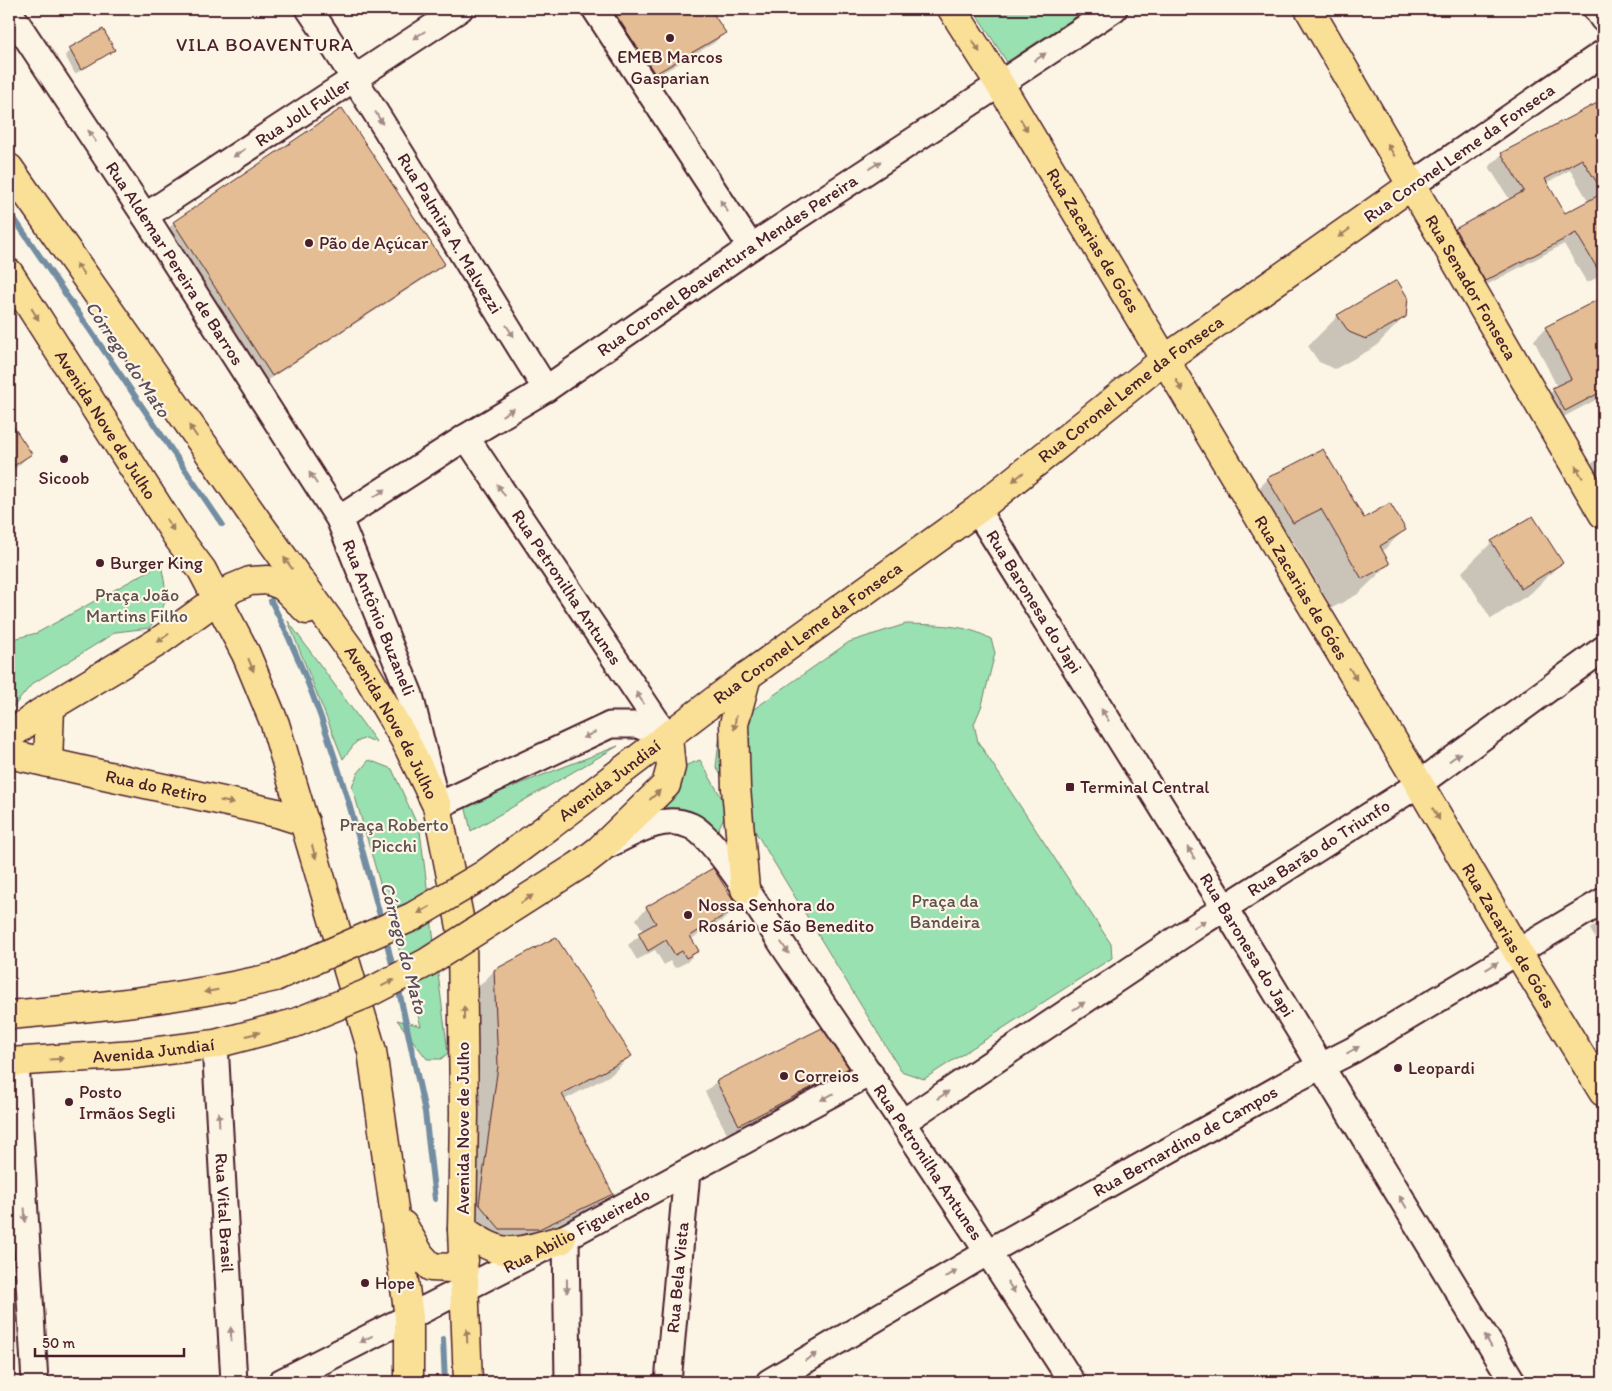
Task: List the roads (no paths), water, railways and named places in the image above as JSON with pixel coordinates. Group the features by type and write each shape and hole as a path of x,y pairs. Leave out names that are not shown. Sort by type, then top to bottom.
{"main road":[{"name":"Rua Zacarias de Góes","path":"952,9 999,83 1419,784 1516,951 1603,1092"},
{"name":"Rua Senador Fonseca","path":"1308,9 1603,514"},
{"name":"Avenida Nove de Julho","path":"9,168 257,521 362,666 406,740 437,806 462,932 464,1113 462,1229 468,1382"},
{"name":"Rua Coronel Leme da Fonseca","path":"668,738 747,676 977,510 1164,360 1412,185"},
{"name":"Avenida Nove de Julho","path":"9,273 178,538 202,570 246,654 275,724 372,1051 409,1317 409,1382"},
{"path":"9,736 45,710 158,642 233,588 250,580 268,580 282,586 362,666"},
{"path":"745,889 736,788 734,724 747,676"},
{"path":"9,718 45,710"},
{"path":"45,710 48,763"},
{"name":"Avenida Jundiaí","path":"9,1015 129,1004 215,991 276,977 412,917 485,874 668,738"},
{"name":"Avenida Jundiaí","path":"13,1062 135,1054 215,1044 295,1023 366,994 426,964 590,857 666,785 671,767 668,738"},
{"name":"Rua do Retiro","path":"9,754 277,813 305,822"},
{"path":"395,1210 420,1255 431,1268 451,1268 464,1260"},
{"path":"462,1229 486,1246 512,1253 564,1238"}],"street":[{"name":"Rua Palmira A. Malvezzi","path":"309,9 354,76 477,281 546,389"},
{"name":"Rua Joll Fuller","path":"145,216 354,76 460,9"},
{"path":"595,9 751,247"},
{"name":"Rua Coronel Boaventura Mendes Pereira","path":"339,519 466,437 546,389 751,247 1114,9"},
{"path":"1596,9 1603,20"},
{"name":"Rua Aldemar Pereira de Barros","path":"9,10 145,216 339,519"},
{"name":"Rua Coronel Leme da Fonseca","path":"1412,185 1603,53"},
{"name":"Rua Petronilha Antunes","path":"466,437 668,738"},
{"name":"Rua Baronesa do Japi","path":"977,510 1225,909 1513,1382"},
{"name":"Rua Antônio Buzaneli","path":"339,519 410,695 437,806"},
{"name":"Rua Barão do Triunfo","path":"902,1122 1225,909 1419,784 1603,649"},
{"path":"437,806 610,725 638,725 668,738"},
{"name":"Rua Petronilha Antunes","path":"590,857 649,826 678,821 692,826 706,837 745,889 870,1073 1072,1382"},
{"name":"Rua Bernardino de Campos","path":"770,1382 988,1252 1353,1050 1516,951 1603,901"},
{"path":"9,1010 9,1015"},
{"name":"Rua Vital Brasil","path":"215,1044 234,1382"},
{"path":"13,1062 35,1382"},
{"name":"Rua Abilio Figueiredo","path":"281,1382 564,1238 870,1073"},
{"name":"Rua Bela Vista","path":"668,1382 687,1172"},
{"path":"564,1238 568,1382"}],"waterway":[{"name":"Córrego do Mato","path":"9,211 222,524"},
{"name":"Córrego do Mato","path":"271,601 290,639 335,759 382,923"},
{"name":"Córrego do Mato","path":"385,935 394,972"},
{"name":"Córrego do Mato","path":"398,986 425,1112 435,1199"},
{"name":"Córrego do Mato","path":"443,1339 445,1382"}],"place":[{"name":"EMEB Marcos Gasparian","path":"670,38"},
{"name":"Pão de Açúcar","path":"309,243"},
{"name":"Sicoob","path":"64,459"},
{"name":"Burger King","path":"100,563"},
{"name":"Terminal Central","path":"1070,787"},
{"name":"Nossa Senhora do Rosário e São Benedito","path":"688,915"},
{"name":"Leopardi","path":"1398,1068"},
{"name":"Correios","path":"784,1076"},
{"name":"Posto Irmãos Segli","path":"69,1102"},
{"name":"Hope","path":"365,1283"}],"district":[{"name":"VILA BOAVENTURA","path":"265,44"}],"park label":[{"name":"Praça João Martins Filho","path":"137,605"},
{"name":"Praça Roberto Picchi","path":"394,835"},
{"name":"Praça da Bandeira","path":"945,911"}]}
